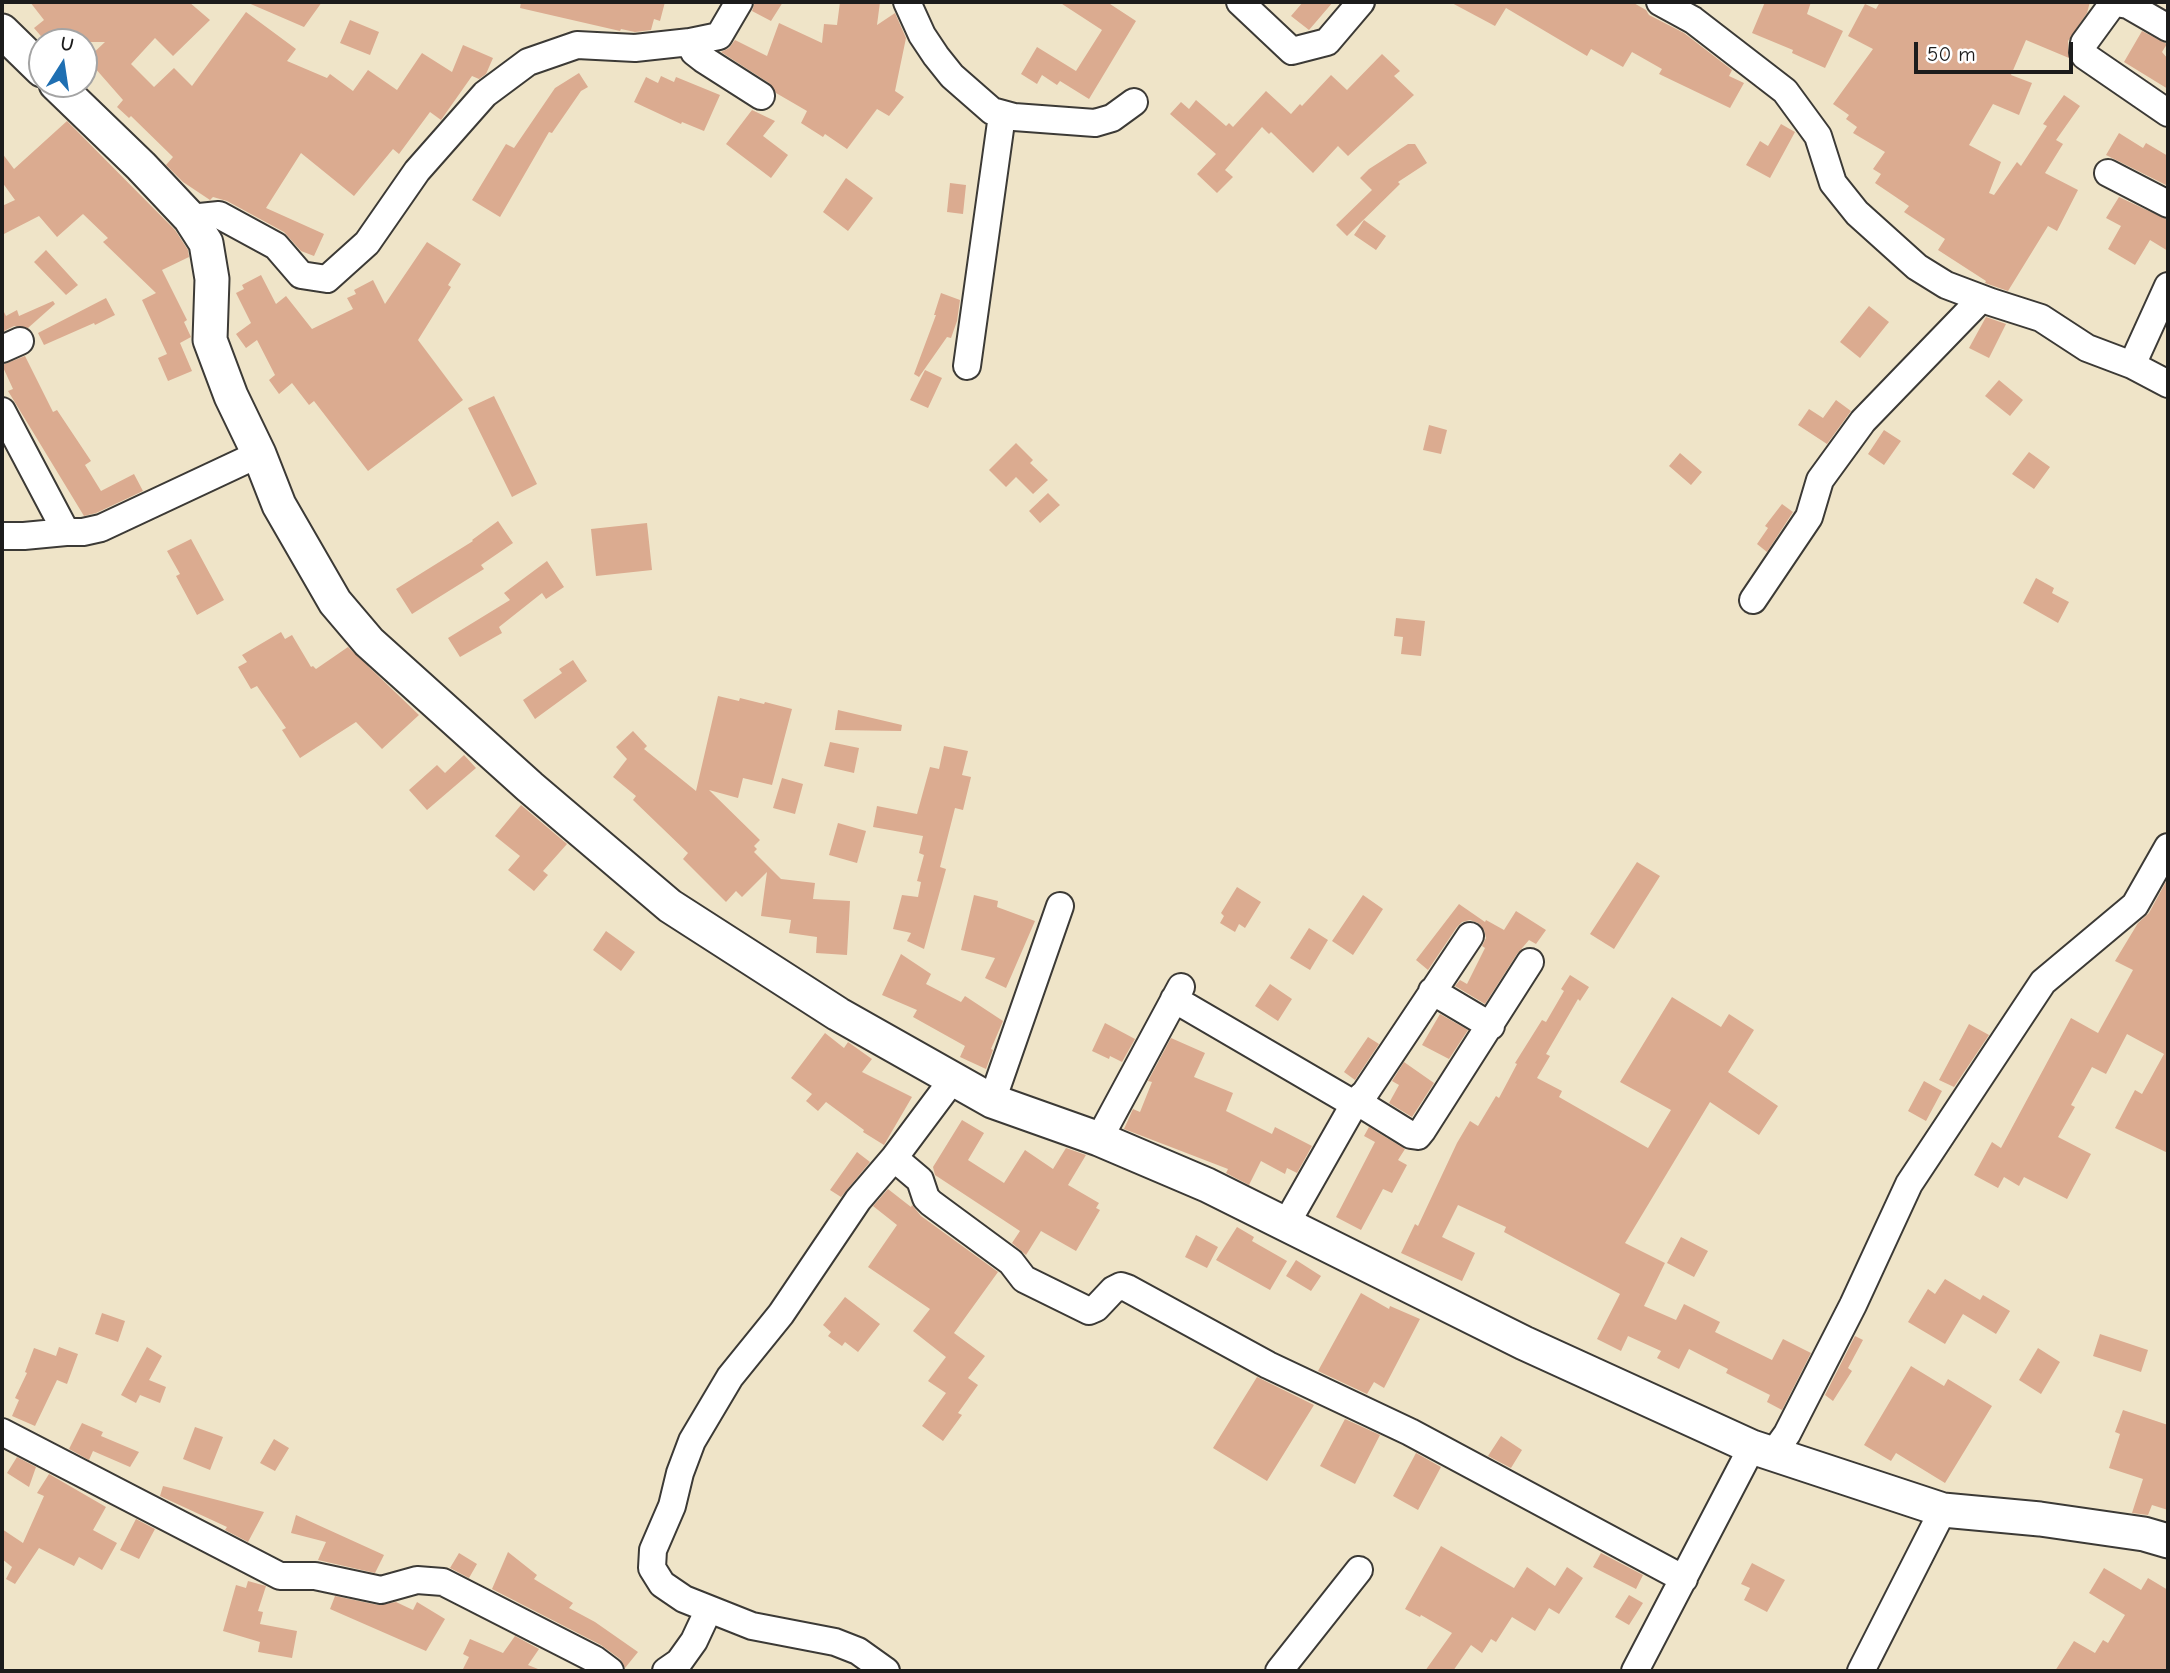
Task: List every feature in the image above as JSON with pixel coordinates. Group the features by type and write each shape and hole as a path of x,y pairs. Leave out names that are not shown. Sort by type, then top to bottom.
{"main road":[{"path":"2,31 28,56"},
{"path":"71,98 190,218 206,243 212,279 210,340 231,396 259,454 279,505 335,602 369,642 500,760 670,906 838,1014 992,1101 1099,1139 1207,1185 1524,1343 1762,1451 1943,1510 2040,1519 2144,1534 2168,1541"}],"street":[{"path":"190,218 219,215 276,247 301,275 327,279 367,243 417,171 485,94 528,62 577,45 635,48 719,36 739,2"},
{"path":"907,2 922,35 952,76 981,104 1002,115 1094,123 1112,118 1134,102"},
{"path":"1240,2 1292,51 1327,41 1362,2"},
{"path":"1660,2 1693,20 1785,91 1818,136 1833,183 1857,213 1917,267 1946,285 2041,318 2087,348 2132,365 2168,384"},
{"path":"2168,28 2127,5 2116,3 2084,43 2083,52 2085,57 2168,113"},
{"path":"690,42 694,52 703,59 761,96"},
{"path":"967,366 1002,115"},
{"path":"2108,173 2168,204"},
{"path":"2132,365 2168,286"},
{"path":"1753,600 1809,517 1820,480 1863,421 1981,299"},
{"path":"2,411 65,532"},
{"path":"2,536 83,532 101,527 259,454"},
{"path":"1636,1671 1684,1579 1762,1451 1787,1434 1853,1305 1909,1184 2043,982 2135,905 2168,847"},
{"path":"992,1101 1060,906"},
{"path":"1286,1224 1356,1101 1365,1093 1470,936"},
{"path":"1099,1139 1177,993 1347,1100 1356,1101 1411,1135 1418,1136 1530,962"},
{"path":"1432,991 1490,1027"},
{"path":"886,1671 858,1651 835,1642 752,1626 708,1611 684,1599 662,1584 652,1568 653,1550 672,1506 692,1441 730,1377 781,1314 858,1200 894,1158 953,1079"},
{"path":"894,1158 920,1180 926,1198 931,1203 1011,1262 1024,1279 1089,1311 1097,1308 1113,1290 1122,1286 1127,1288 1268,1365 1410,1432 1684,1579"},
{"path":"2,1432 280,1576 315,1576 382,1591 417,1580 443,1582 594,1659 610,1671"},
{"path":"1861,1671 1943,1510"},
{"path":"1279,1671 1359,1570"},
{"path":"666,1671 679,1662 694,1641 708,1611"}],"building":[{"path":"30,2 189,2 210,20 173,56 155,38 131,64 154,87 174,68 192,86 246,12 296,49 287,61 327,78 330,74 353,91 368,70 397,90 422,53 452,72 463,45 493,58 486,74 479,79 472,76 441,120 430,112 399,154 393,149 354,196 301,153 266,208 324,234 314,256 301,251 284,232 227,201 213,197 210,200 183,182 166,165 173,157 131,116 129,118 117,107 123,100 98,72 98,49 105,42 98,42 98,28 34,28 44,20"},
{"path":"246,2 322,2 304,27"},
{"path":"521,2 665,2 660,21 654,19 651,30 635,32 520,8"},
{"path":"755,2 783,2 771,21 752,11"},
{"path":"840,2 880,2 877,25 895,13 906,38 895,91 904,97 889,116 877,109 847,149 825,134 823,137 801,123 807,111 776,93 769,83 721,52 729,48 735,40 767,56 779,23 822,43 824,24 837,25"},
{"path":"1059,2 1107,2 1136,21 1089,99 1060,81 1057,85 1042,75 1037,84 1021,74 1037,47 1076,71 1102,30"},
{"path":"1303,2 1333,2 1309,30 1291,16"},
{"path":"1450,2 1632,2 1646,10 1649,15 1684,33 1732,70 1729,76 1744,83 1730,108 1659,74 1662,69 1632,52 1623,67 1591,49 1587,56 1506,8 1495,26"},
{"path":"1765,2 1811,2 1807,14 1843,31 1825,68 1792,53 1793,50 1752,33"},
{"path":"1880,2 2090,2 2087,13 2068,41 2069,58 2026,40 2011,75 2032,83 2019,115 1993,104 1969,145 2001,162 1989,193 1994,195 2017,162 2021,166 2047,126 2043,124 2064,95 2080,106 2056,140 2063,144 2045,173 2078,190 2057,231 2048,226 2008,291 1985,283 1986,281 1938,250 1945,239 1904,212 1909,206 1875,183 1881,174 1873,169 1885,152 1853,133 1857,127 1846,119 1849,115 1833,104 1873,49 1848,36 1865,4 1876,9"},
{"path":"350,20 379,32 370,55 340,43"},
{"path":"2142,31 2167,44 2162,52 2168,59 2168,89 2124,62"},
{"path":"1382,54 1400,71 1394,76 1414,95 1348,156 1338,146 1313,173 1271,132 1269,134 1262,127 1225,170 1233,177 1217,193 1197,174 1216,154 1170,114 1181,102 1189,109 1196,100 1226,126 1229,123 1233,127 1266,91 1291,114 1331,75 1347,90"},
{"path":"579,73 588,87 581,91 552,133 549,132 500,217 472,200 506,144 514,148 555,88"},
{"path":"661,76 674,82 676,77 720,95 704,131 682,122 681,124 634,102 646,77 658,83"},
{"path":"752,110 775,121 763,136 788,155 771,178 726,144"},
{"path":"67,121 175,230 188,250 189,257 162,270 187,320 184,322 191,337 180,343 192,371 168,381 158,358 167,354 142,300 156,293 103,242 108,238 83,214 57,237 39,216 2,235 2,206 15,200 2,182 2,153 14,169"},
{"path":"1781,124 1795,132 1770,178 1746,165 1760,141 1768,146"},
{"path":"2119,133 2143,148 2146,143 2168,156 2168,186 2106,155"},
{"path":"1408,144 1415,144 1427,163 1398,182 1400,184 1347,236 1336,225 1372,190 1360,178 1369,169"},
{"path":"846,178 873,198 848,231 823,212"},
{"path":"950,183 966,185 963,214 947,212"},
{"path":"2119,197 2168,220 2168,251 2150,240 2135,265 2108,249 2121,226 2106,218"},
{"path":"1364,220 1386,236 1376,250 1354,235"},
{"path":"427,242 461,264 448,285 451,287 418,340 463,400 368,471 314,401 309,405 292,383 279,394 269,380 275,375 257,340 246,348 236,334 251,323 236,293 244,289 242,285 261,275 276,304 286,296 312,329 353,309 347,298 356,294 354,290 373,280 385,304"},
{"path":"46,250 78,285 66,295 34,262"},
{"path":"941,293 960,300 957,321 951,338 947,337 919,377 914,374 936,315"},
{"path":"106,298 115,315 44,345 38,333"},
{"path":"53,301 55,304 28,328 14,326 2,332 2,308 6,316 17,310 19,316"},
{"path":"1869,306 1889,322 1860,358 1840,342"},
{"path":"1986,317 2006,324 1989,358 1969,348"},
{"path":"25,356 53,412 57,410 91,461 85,465 101,491 134,474 143,491 84,516 8,391 13,389 2,365"},
{"path":"925,370 942,378 928,408 910,400"},
{"path":"1999,380 2023,400 2010,416 1985,396"},
{"path":"494,396 537,484 512,497 468,408"},
{"path":"1836,400 1851,411 1827,444 1798,425 1809,409 1823,418"},
{"path":"1429,425 1447,430 1441,454 1423,450"},
{"path":"1884,430 1901,441 1884,465 1868,454"},
{"path":"1016,443 1033,460 1030,463 1048,480 1033,494 1016,477 1006,487 989,470"},
{"path":"2029,452 2050,467 2034,489 2012,474"},
{"path":"1680,453 1702,472 1691,485 1669,466"},
{"path":"1048,493 1060,505 1040,523 1029,511"},
{"path":"1782,504 1793,512 1767,552 1757,544 1768,528 1765,526"},
{"path":"498,521 513,543 481,565 484,569 412,614 396,589 473,541"},
{"path":"647,523 652,570 596,576 591,529"},
{"path":"191,539 224,600 197,615 176,576 180,574 167,551"},
{"path":"547,561 564,587 546,599 542,593 499,627 502,633 460,657 448,638 510,600 504,593"},
{"path":"2036,578 2054,588 2052,593 2069,602 2058,623 2023,603"},
{"path":"1396,618 1425,621 1421,656 1401,654 1403,637 1394,636"},
{"path":"281,632 285,639 292,635 311,667 316,669 348,647 419,715 382,749 356,722 300,758 282,730 286,728 257,686 251,689 238,667 247,662 242,655"},
{"path":"573,660 587,681 535,719 523,700 562,673 559,669"},
{"path":"718,696 739,701 740,698 764,704 765,702 792,709 772,785 743,778 738,798 709,790 760,840 754,846 757,849 754,852 781,879 815,883 813,899 850,901 847,955 816,953 817,937 789,933 791,920 761,916 767,872 742,897 736,891 726,902 683,859 688,853 633,800 636,796 613,777 627,759 616,747 633,731 647,746 644,749 696,791"},
{"path":"838,710 902,725 901,731 835,730"},
{"path":"830,742 859,748 854,773 824,766"},
{"path":"944,746 968,751 962,775 971,777 963,810 955,808 940,867 946,869 924,949 907,941 911,933 893,929 902,895 918,897 921,882 917,881 924,855 919,853 923,836 873,827 877,806 917,814 930,767 939,769"},
{"path":"464,755 476,768 427,810 409,790 437,765 445,773"},
{"path":"782,778 803,784 795,814 773,808"},
{"path":"521,805 567,844 543,871 548,875 534,891 508,870 520,856 495,836"},
{"path":"838,823 866,831 857,863 829,855"},
{"path":"1637,862 1660,876 1614,949 1590,934"},
{"path":"2168,878 2168,1153 2115,1128 2135,1090 2142,1094 2164,1054 2127,1034 2106,1074 2092,1067 2071,1105 2075,1107 2058,1137 2091,1154 2067,1199 2024,1177 2019,1186 2004,1177 1998,1188 1974,1175 1992,1142 2001,1148 2071,1018 2098,1033 2133,970 2115,961 2138,923 2149,913"},
{"path":"1237,887 1261,902 1245,928 1239,924 1235,932 1220,923 1224,916 1221,913"},
{"path":"974,895 998,901 997,907 1035,921 1006,988 985,978 995,958 961,950"},
{"path":"1363,895 1383,909 1353,955 1332,941"},
{"path":"1459,904 1485,922 1486,920 1504,930 1516,911 1546,930 1536,944 1529,940 1517,954 1485,1004 1455,986 1460,980 1467,984 1485,948 1482,946 1486,938 1484,930 1478,923 1470,920 1462,922 1428,970 1416,960"},
{"path":"1309,928 1328,940 1310,970 1290,958"},
{"path":"606,931 635,952 621,971 593,950"},
{"path":"901,954 931,974 926,984 961,1002 965,996 1003,1021 986,1069 960,1057 965,1046 913,1017 917,1010 882,995"},
{"path":"1570,975 1589,987 1580,1001 1578,999 1546,1054 1550,1056 1537,1078 1562,1091 1559,1097 1648,1148 1671,1110 1620,1082 1672,997 1721,1027 1729,1014 1754,1030 1728,1072 1778,1106 1759,1135 1710,1102 1625,1243 1665,1263 1644,1306 1676,1320 1684,1304 1720,1322 1715,1332 1772,1360 1783,1339 1811,1353 1782,1410 1767,1402 1770,1395 1726,1373 1728,1369 1689,1349 1679,1369 1657,1358 1661,1351 1628,1336 1621,1351 1597,1339 1620,1294 1504,1232 1506,1227 1458,1205 1442,1237 1475,1253 1462,1281 1401,1253 1415,1224 1418,1226 1470,1121 1478,1126 1496,1096 1499,1098 1517,1064 1515,1063 1542,1020 1546,1022"},
{"path":"1270,984 1292,999 1278,1021 1255,1006"},
{"path":"1440,1014 1468,1030 1449,1059 1422,1045"},
{"path":"1105,1023 1135,1039 1122,1062 1092,1051"},
{"path":"1969,1024 1989,1035 1954,1087 1939,1080"},
{"path":"825,1033 844,1048 848,1042 872,1059 862,1072 912,1097 884,1145 826,1102 818,1111 806,1101 812,1094 791,1078"},
{"path":"1368,1037 1379,1044 1355,1080 1344,1072"},
{"path":"1171,1038 1205,1053 1194,1077 1233,1093 1226,1111 1272,1134 1275,1127 1312,1146 1297,1173 1287,1168 1285,1174 1261,1161 1249,1185 1226,1173 1228,1169 1124,1129 1133,1109 1140,1112 1152,1082 1148,1081"},
{"path":"1404,1062 1434,1083 1412,1117 1389,1103 1399,1085 1392,1081"},
{"path":"1924,1081 1942,1091 1926,1121 1908,1111"},
{"path":"962,1120 984,1133 968,1160 1004,1183 1025,1150 1053,1169 1066,1148 1086,1155 1068,1185 1099,1203 1096,1208 1100,1210 1076,1251 1041,1231 1026,1255 1012,1243 1020,1231 935,1175 933,1167"},
{"path":"1369,1127 1405,1149 1398,1160 1407,1165 1392,1193 1383,1189 1361,1230 1336,1217 1375,1142 1364,1136"},
{"path":"857,1152 870,1162 841,1197 830,1190"},
{"path":"888,1189 998,1272 954,1333 985,1356 968,1378 978,1385 958,1413 962,1415 943,1441 922,1426 946,1393 928,1381 946,1357 913,1331 930,1309 868,1267 897,1225 873,1206"},
{"path":"1237,1227 1254,1237 1252,1241 1287,1261 1270,1290 1216,1260"},
{"path":"1196,1235 1218,1247 1207,1268 1185,1257"},
{"path":"1681,1237 1708,1251 1694,1277 1667,1263"},
{"path":"1296,1260 1321,1276 1311,1291 1286,1276"},
{"path":"1945,1279 1980,1300 1983,1295 2010,1311 1996,1334 1963,1314 1945,1344 1908,1322 1928,1289 1935,1294"},
{"path":"1361,1293 1389,1309 1390,1306 1420,1319 1384,1388 1374,1382 1367,1394 1318,1371"},
{"path":"845,1297 880,1324 858,1352 845,1342 842,1346 828,1336 831,1332 823,1325"},
{"path":"102,1313 125,1321 118,1342 95,1334"},
{"path":"2100,1334 2148,1350 2141,1372 2093,1356"},
{"path":"1855,1336 1863,1340 1848,1368 1852,1371 1833,1401 1825,1395"},
{"path":"59,1347 78,1354 67,1384 57,1380 35,1426 12,1416 19,1400 15,1398 27,1373 25,1372 34,1348 56,1356"},
{"path":"147,1347 162,1356 149,1380 166,1387 160,1403 140,1395 136,1403 121,1395"},
{"path":"2038,1348 2060,1362 2041,1394 2019,1380"},
{"path":"1911,1366 1944,1386 1948,1379 1992,1406 1945,1483 1896,1453 1891,1461 1864,1445"},
{"path":"1257,1377 1314,1405 1267,1481 1213,1448"},
{"path":"2123,1410 2168,1425 2168,1510 2152,1505 2148,1515 2132,1513 2143,1479 2109,1468 2120,1434 2115,1432"},
{"path":"1345,1419 1380,1435 1355,1484 1320,1466"},
{"path":"82,1423 103,1432 101,1436 139,1452 130,1467 93,1451 89,1460 69,1449"},
{"path":"195,1427 223,1437 210,1470 183,1459"},
{"path":"1501,1436 1522,1450 1511,1468 1488,1456"},
{"path":"274,1439 289,1448 275,1471 260,1463"},
{"path":"1416,1453 1441,1467 1418,1510 1393,1496"},
{"path":"17,1457 36,1467 29,1487 7,1473"},
{"path":"49,1474 106,1507 93,1530 117,1543 102,1570 79,1557 74,1566 39,1548 15,1584 6,1579 12,1567 2,1559 2,1529 23,1543 44,1496 37,1493"},
{"path":"163,1486 264,1512 248,1542 225,1530 227,1527 160,1496"},
{"path":"296,1515 384,1555 375,1573 318,1560 326,1542 291,1533"},
{"path":"136,1519 155,1529 139,1559 120,1550"},
{"path":"1441,1546 1514,1588 1527,1567 1555,1586 1567,1567 1583,1578 1559,1614 1549,1608 1535,1631 1512,1617 1496,1642 1491,1639 1482,1653 1471,1645 1453,1671 1425,1671 1452,1633 1405,1609"},
{"path":"508,1552 537,1575 534,1579 573,1603 569,1608 595,1622 638,1652 625,1668 620,1659 601,1645 492,1589"},
{"path":"459,1553 477,1564 469,1578 450,1568"},
{"path":"1601,1553 1643,1575 1636,1589 1593,1567"},
{"path":"1752,1563 1785,1580 1767,1612 1744,1600 1750,1588 1741,1584"},
{"path":"2104,1568 2141,1590 2148,1578 2168,1590 2168,1671 2055,1671 2074,1641 2095,1653 2103,1640 2108,1643 2125,1615 2089,1593"},
{"path":"248,1581 266,1586 258,1611 263,1612 260,1624 297,1631 292,1658 258,1652 260,1642 223,1631 236,1585 246,1588"},
{"path":"1629,1595 1643,1603 1629,1625 1615,1617"},
{"path":"335,1596 378,1605 396,1602 413,1610 417,1602 445,1619 426,1651 330,1609"},
{"path":"515,1636 539,1649 528,1665 543,1671 462,1671 469,1657 463,1654 470,1639 503,1653"}]}
